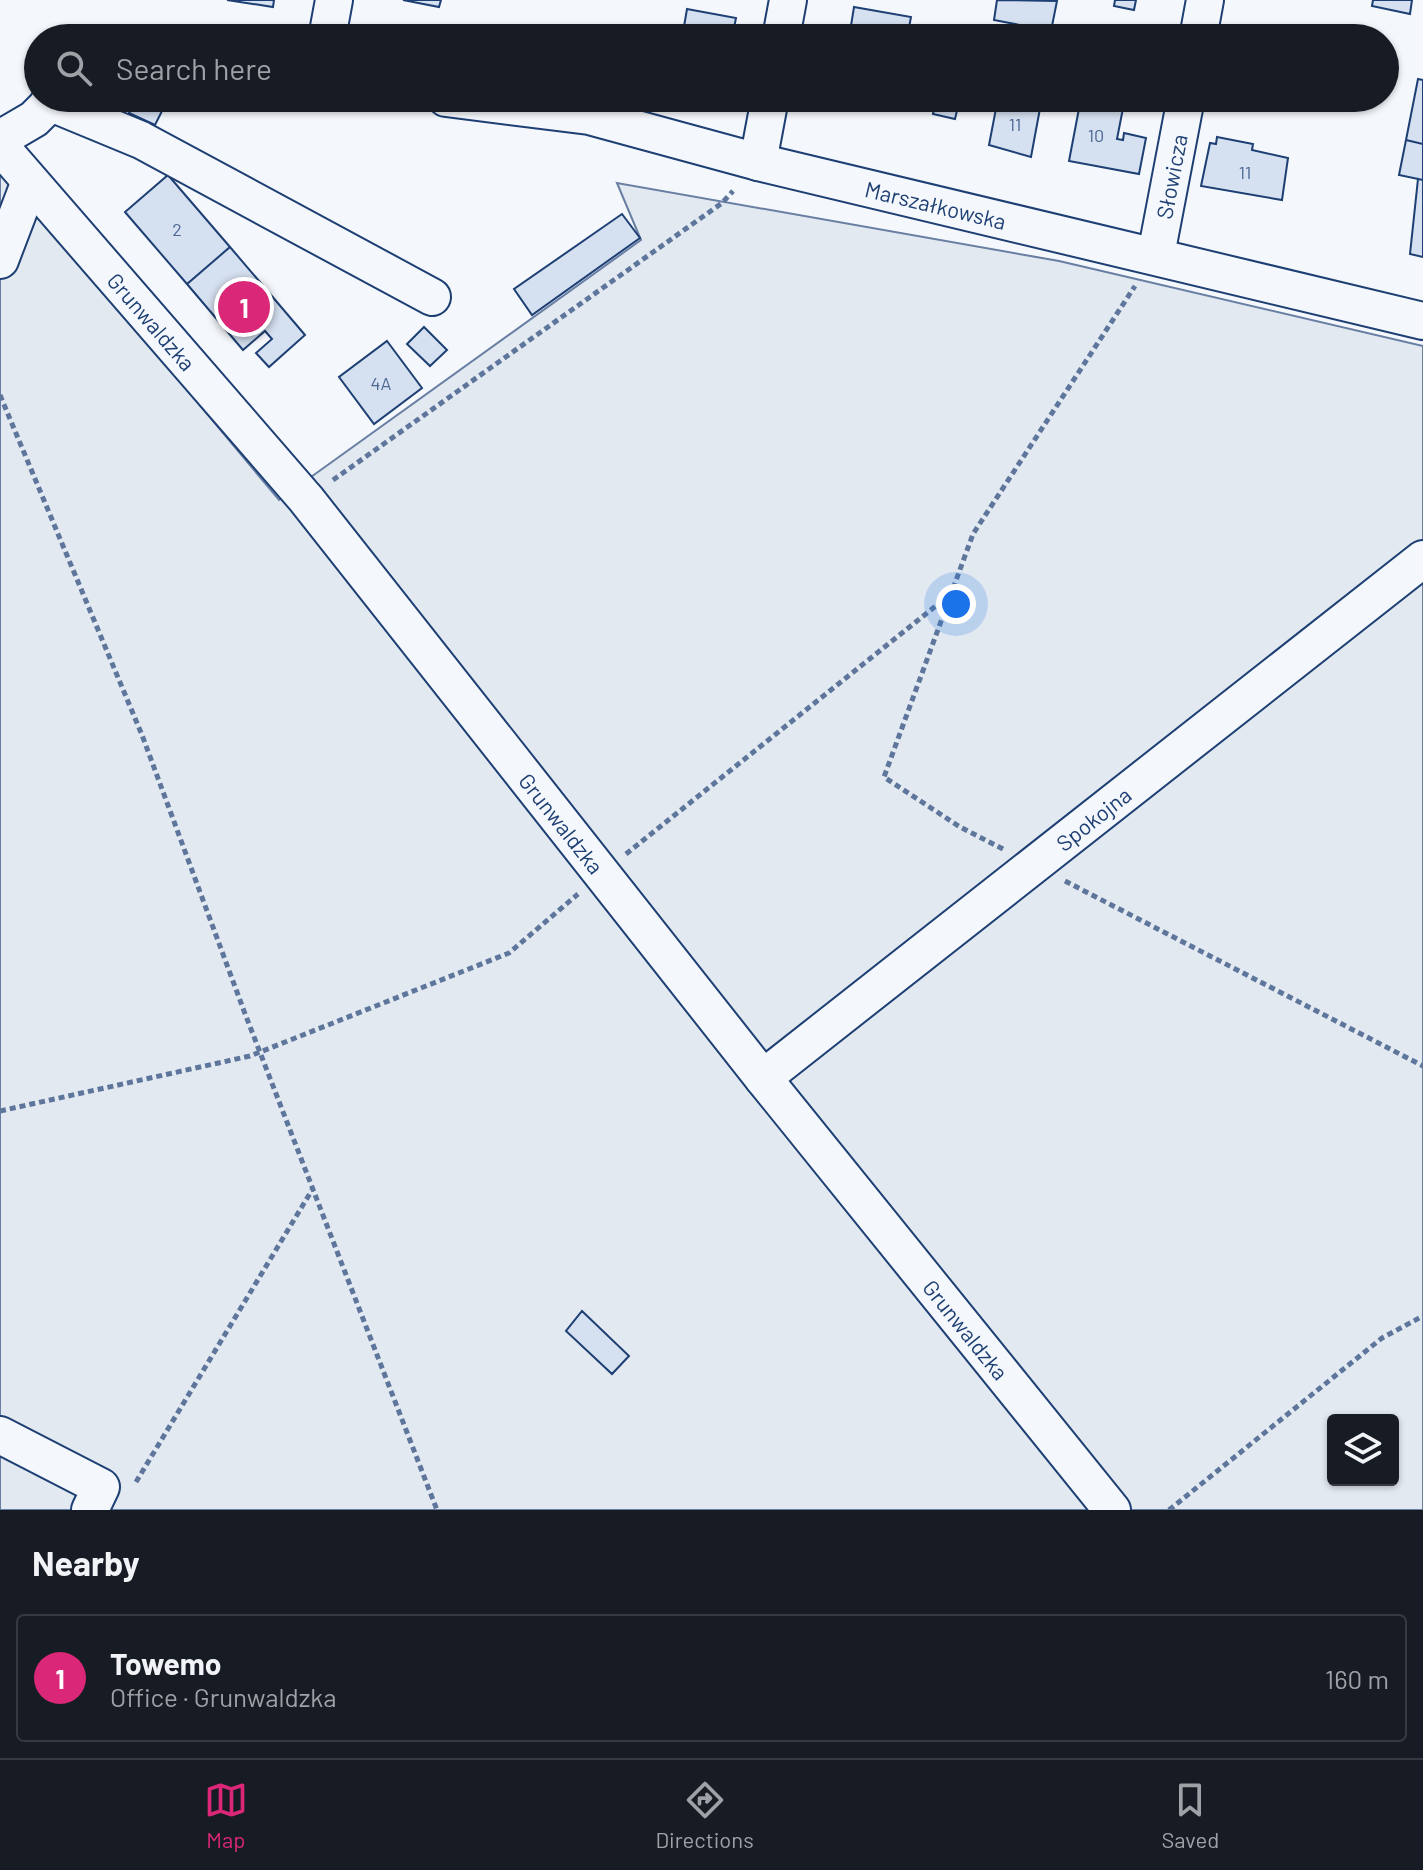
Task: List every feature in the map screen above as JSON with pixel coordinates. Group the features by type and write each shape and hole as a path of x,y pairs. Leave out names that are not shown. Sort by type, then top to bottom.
{"street":[{"path":"330,24 334,0"},
{"path":"784,24 788,0"},
{"path":"1201,24 1205,0"},
{"path":"0,139 41,112"},
{"path":"79,112 141,140 432,297"},
{"name":"Marszałkowska","path":"557,112 589,116 758,162 1423,321"},
{"path":"758,162 767,112"},
{"name":"Słowicza","path":"1156,255 1183,112"},
{"name":"Grunwaldzka","path":"0,146 29,184 306,499 763,1078 1112,1510"},
{"path":"0,260 29,184"},
{"name":"Spokojna","path":"763,1078 1423,559"},
{"path":"0,1435 106,1498"}],"path":[{"path":"306,499 722,203 758,162"},
{"path":"1016,856 960,827 884,777 973,534 1156,255"},
{"path":"0,395 142,735 260,1053 437,1510"},
{"path":"617,862 952,592"},
{"path":"1058,877 1423,1066"},
{"path":"0,1111 260,1053 509,953 581,892"},
{"path":"106,1498 313,1189"},
{"path":"1169,1510 1382,1338 1423,1316"}],"shaded area":[{"path":"0,166 279,500 641,240 617,183 1059,261 1423,346 1423,1510 0,1510"}],"building":[{"path":"227,0 274,0 273,7"},
{"path":"403,0 441,0 439,7"},
{"path":"997,0 1057,1 1052,24 1015,24 994,20"},
{"path":"1115,0 1136,0 1134,10 1114,6"},
{"path":"1373,0 1412,0 1410,14 1372,6"},
{"path":"854,7 911,17 910,24 851,24"},
{"path":"687,9 736,18 735,24 684,24"},
{"path":"1418,79 1423,80 1423,144 1406,140"},
{"path":"129,112 162,112 155,125"},
{"path":"933,112 957,112 955,119"},
{"path":"995,112 1039,112 1031,157 989,145"},
{"path":"1078,112 1122,112 1117,139 1123,140 1124,133 1146,138 1139,174 1069,161"},
{"path":"1217,137 1253,144 1252,150 1288,158 1282,200 1201,186 1210,143 1216,144"},
{"path":"1406,140 1423,144 1423,180 1399,175"},
{"path":"168,175 230,247 187,284 125,212"},
{"path":"1418,179 1423,180 1423,257 1410,254"},
{"path":"622,214 640,238 532,315 514,289"},
{"path":"230,247 305,335 269,367 256,353 272,339 265,331 243,350 187,284"},
{"path":"424,327 447,350 430,366 407,344"},
{"path":"387,341 422,388 374,424 339,377"},
{"path":"582,1311 629,1356 612,1374 566,1331"}],"place":[{"name":"Towemo","path":"244,307"}]}
